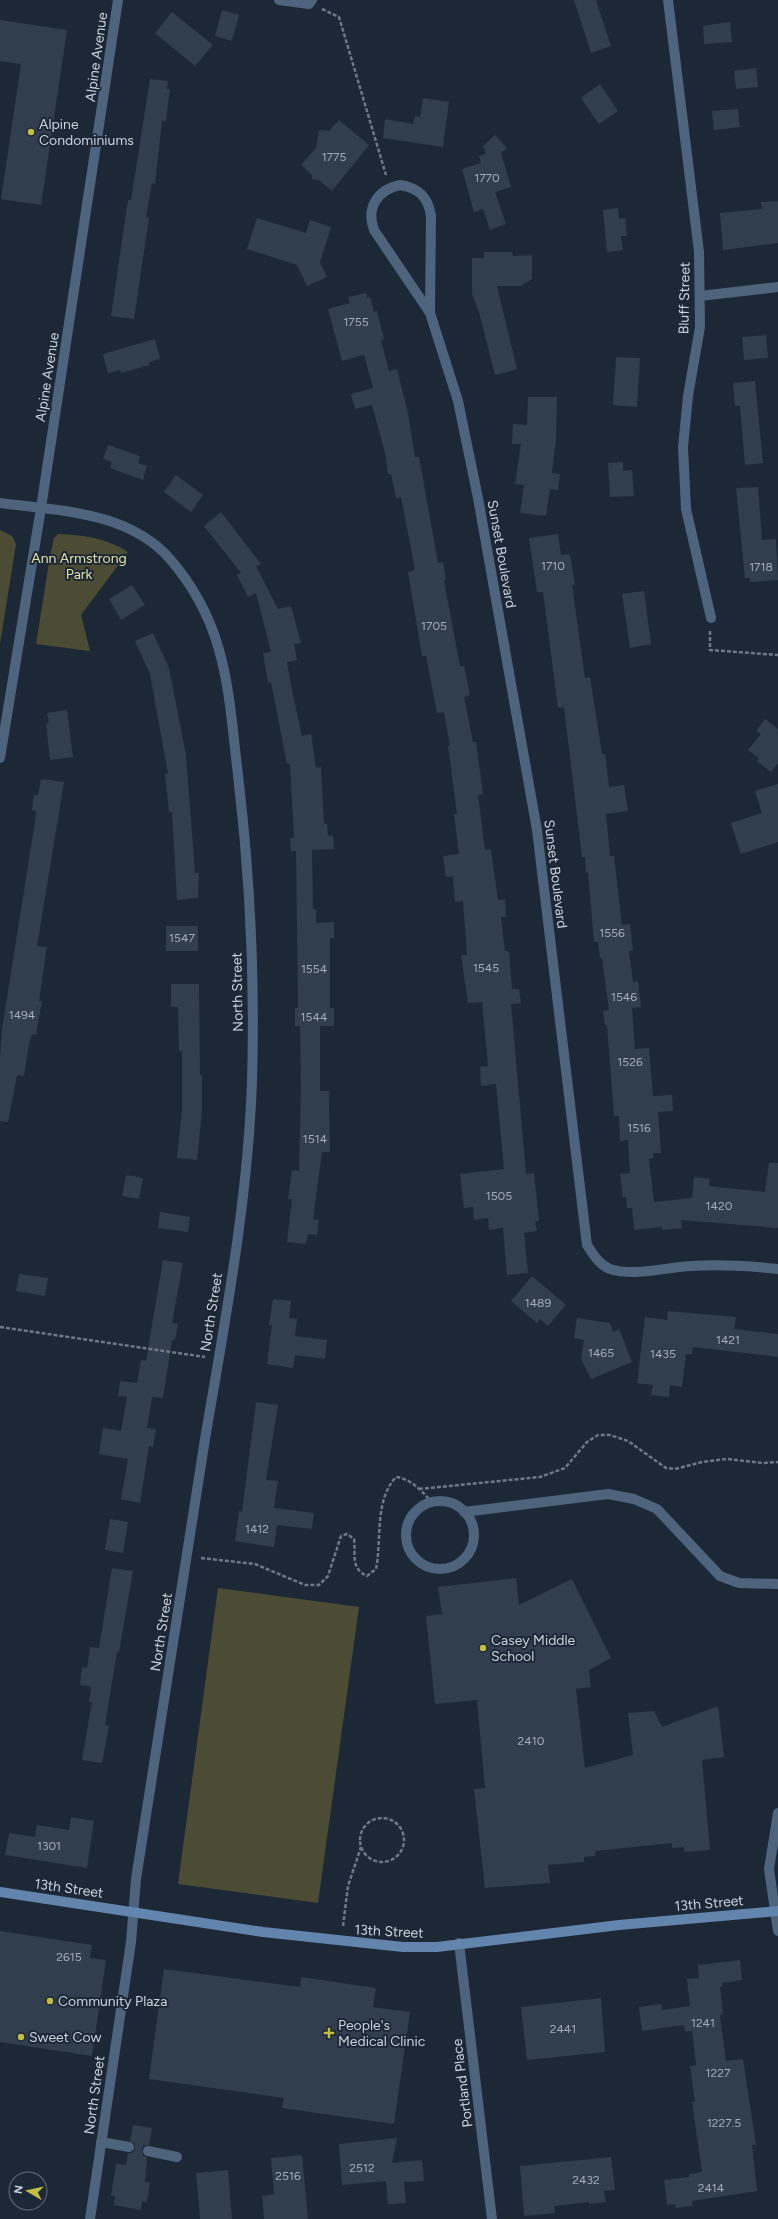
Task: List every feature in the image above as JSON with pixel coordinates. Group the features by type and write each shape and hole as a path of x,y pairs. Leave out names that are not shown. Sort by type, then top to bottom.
{"street":[{"name":"Alpine Avenue","path":"0,758 41,508 118,0"},
{"path":"279,0 311,2"},
{"name":"Bluff Street","path":"668,0 699,252 700,327 688,396 683,447 686,509 711,618"},
{"name":"Sunset Boulevard","path":"430,313 430,207 426,198 410,186 390,188 381,193 375,201 371,210 370,221 374,230 430,313 458,402 478,498 535,822 588,1245 595,1258 608,1268 623,1272 693,1265 778,1269"},
{"path":"700,296 778,287"},
{"name":"North Street","path":"0,503 82,513 133,529 167,556 190,584 214,628 224,664 246,844 252,993 252,1083 242,1202 136,1879 134,1912 90,2219"},
{"path":"464,1512 608,1494 634,1499 657,1508 720,1576 739,1583 778,1584"},
{"path":"432,1502 449,1503 464,1512 470,1521 473,1531 473,1541 470,1551 464,1560 455,1566 445,1569 434,1569 423,1565 414,1558 408,1548 406,1537 407,1525 412,1515 421,1507 432,1502"},
{"path":"778,1813 769,1869 777,1911 778,1931"},
{"name":"13th Street","path":"0,1892 342,1942 403,1947 437,1946 619,1925 777,1911"},
{"name":"Portland Place","path":"459,1943 492,2219"},
{"path":"101,2142 129,2147"},
{"path":"148,2151 177,2157"}],"path":[{"path":"311,2 339,17 390,188"},
{"path":"711,618 710,650 778,655"},
{"path":"0,1327 218,1359"},
{"path":"419,1489 540,1477 565,1468 587,1442 598,1435 610,1435 628,1441 666,1468 675,1469 702,1462 727,1459 763,1463 778,1462"},
{"path":"186,1557 255,1564 305,1585 319,1585 328,1576 341,1536 347,1534 354,1538 355,1566 359,1572 367,1576 376,1569 382,1504 388,1487 396,1477 404,1478 419,1489 432,1502"},
{"path":"342,1942 348,1886 361,1847 362,1832 365,1826 377,1818 392,1820 398,1824 405,1836 405,1844 398,1856 385,1863 370,1859 361,1847"}],"green space":[{"path":"0,530 12,536 16,544 0,644"},
{"name":"Ann Armstrong Park","path":"58,534 77,535 103,540 128,552 81,615 90,651 36,644 50,556 54,538"},
{"path":"218,1588 359,1607 318,1903 178,1884"}],"building":[{"path":"574,0 596,0 611,46 591,53"},
{"path":"222,10 239,15 232,41 215,36"},
{"path":"172,12 213,45 195,66 155,33"},
{"name":"Alpine Condominiums","path":"0,20 67,30 41,205 1,199 21,64 0,61"},
{"path":"730,22 732,42 704,44 703,26"},
{"path":"756,68 758,87 736,89 734,71"},
{"path":"150,79 168,81 167,89 170,89 166,121 162,121 155,184 152,183 146,217 149,218 134,319 111,316 128,200 131,200"},
{"path":"600,84 618,111 599,124 581,98"},
{"path":"423,98 449,102 443,147 383,138 385,119 413,124 415,116 420,117"},
{"path":"738,109 740,127 714,130 712,111"},
{"path":"339,120 369,145 332,191 319,180 312,179 312,175 301,165 316,148 319,130 329,131"},
{"path":"495,135 507,148 501,153 511,187 495,192 506,224 490,230 483,209 474,212 462,169 481,163 479,156 486,154 483,146"},
{"path":"778,201 778,243 723,250 720,213 762,209 761,202"},
{"path":"618,208 619,219 625,218 627,236 621,236 623,250 607,252 603,210"},
{"path":"257,218 306,233 310,220 331,227 320,262 327,277 307,286 297,265 247,249"},
{"path":"484,252 512,252 513,256 532,255 532,279 520,286 497,286 517,369 495,375 479,312 472,294 472,258 484,258"},
{"path":"366,293 367,298 370,297 374,312 377,311 384,339 381,340 389,371 397,369 408,413 415,457 419,457 438,563 443,562 446,580 444,581 460,666 464,666 470,695 464,697 473,742 476,742 483,794 478,795 485,850 491,849 498,900 505,899 506,917 501,917 505,951 509,951 512,989 519,989 521,1003 511,1004 526,1174 534,1173 539,1221 535,1221 537,1231 524,1233 528,1273 507,1275 503,1228 489,1230 488,1218 474,1220 473,1207 464,1208 460,1174 504,1169 496,1084 481,1086 480,1067 488,1066 482,1002 468,1003 461,955 467,955 463,901 455,902 453,876 446,877 443,856 459,854 454,814 457,814 448,746 450,746 444,712 437,713 426,656 422,656 408,572 415,570 401,497 396,498 391,474 388,474 385,453 372,405 355,409 351,394 373,388 364,355 342,361 328,309 350,303 348,297"},
{"path":"766,335 768,358 744,360 742,337"},
{"path":"155,339 160,359 149,362 150,365 121,373 120,370 108,373 103,354"},
{"path":"616,357 640,358 637,407 613,405"},
{"path":"755,381 763,463 745,465 740,406 735,406 733,383"},
{"path":"528,397 557,397 556,440 552,473 560,474 558,490 550,489 546,516 520,513 524,485 515,484 521,444 512,444 513,424 527,425"},
{"path":"108,445 140,456 138,463 147,466 143,480 110,468 112,462 103,459"},
{"path":"623,462 623,471 632,470 634,496 610,497 608,463"},
{"path":"176,475 203,495 191,512 164,492"},
{"path":"758,487 762,540 776,539 778,580 750,582 750,578 745,578 736,488"},
{"path":"221,512 261,564 256,566 278,609 291,606 301,643 294,644 297,660 287,662 292,690 302,736 311,734 316,768 321,767 324,824 327,824 328,836 333,835 334,849 312,850 313,909 316,909 316,923 334,922 334,938 330,938 330,1008 334,1008 334,1026 320,1026 320,1091 329,1091 330,1152 322,1152 313,1219 319,1220 317,1235 308,1234 306,1244 287,1242 292,1199 288,1199 292,1170 299,1171 301,1084 300,1026 295,1026 295,1008 298,1008 296,851 291,851 290,838 294,838 290,764 287,764 271,682 268,683 263,653 271,652 256,593 248,597 237,575 241,573 204,526"},
{"path":"558,534 561,555 570,554 575,585 572,585 585,678 590,677 602,754 605,754 609,787 624,785 628,811 606,814 610,856 614,856 622,925 630,924 633,951 629,951 633,982 638,981 641,1007 632,1008 635,1049 649,1048 653,1096 672,1095 673,1111 658,1112 661,1153 653,1153 654,1158 649,1159 654,1202 692,1198 694,1177 710,1179 709,1186 765,1192 769,1163 778,1163 778,1228 681,1220 682,1228 662,1230 662,1227 634,1230 632,1208 627,1208 626,1197 623,1198 620,1174 630,1173 628,1140 620,1141 619,1116 614,1116 607,1025 605,1025 603,1011 609,1010 602,958 600,958 598,942 594,942 588,872 586,873 585,857 582,857 564,707 558,708 543,592 537,592 529,538"},
{"path":"132,585 145,605 121,620 109,599"},
{"path":"644,591 651,644 630,648 622,594"},
{"path":"153,633 169,668 186,755 195,873 199,873 198,898 177,900 172,812 169,812 165,774 168,774 150,674 135,641"},
{"path":"67,710 73,757 50,760 46,724 49,723 47,713"},
{"path":"765,719 778,729 778,763 771,772 757,761 759,758 748,750 761,734 756,731"},
{"path":"41,779 64,782 37,946 47,947 39,1001 42,1001 36,1035 32,1034 29,1044 24,1076 17,1075 8,1122 0,1121 0,1058 2,1029 35,822 36,811 32,810 34,795 38,795"},
{"path":"778,784 778,842 741,854 731,823 762,813 755,791"},
{"path":"166,926 198,926 198,951 166,951"},
{"path":"171,984 199,984 202,1111 197,1160 177,1158 182,1110 182,1051 179,1051 178,1007 171,1007"},
{"path":"126,1175 143,1178 139,1199 122,1196"},
{"path":"160,1212 190,1217 188,1232 158,1228"},
{"path":"163,1260 183,1263 172,1323 178,1324 175,1340 172,1340 163,1398 152,1397 147,1428 156,1429 153,1447 149,1446 140,1503 121,1499 128,1459 99,1454 103,1428 121,1431 127,1397 118,1396 120,1381 137,1383 141,1360 146,1361"},
{"path":"19,1274 48,1278 45,1296 16,1291"},
{"path":"532,1276 566,1305 548,1326 540,1319 537,1323 511,1301"},
{"path":"273,1299 291,1301 289,1318 297,1319 295,1336 327,1340 325,1359 295,1355 293,1368 267,1364 272,1325 269,1325"},
{"path":"668,1311 736,1317 734,1329 778,1334 778,1357 693,1347 692,1354 686,1354 682,1387 670,1385 669,1397 651,1395 653,1385 637,1383 645,1317 667,1320"},
{"path":"577,1318 610,1323 613,1332 619,1329 632,1362 591,1379 581,1359 584,1340 574,1338"},
{"path":"256,1402 278,1405 266,1480 278,1481 274,1508 314,1513 312,1529 277,1525 274,1547 235,1541 239,1511 242,1512"},
{"path":"110,1519 128,1522 123,1553 105,1550"},
{"path":"112,1568 133,1571 119,1652 117,1652 105,1725 109,1726 102,1763 82,1760 92,1702 89,1702 91,1687 80,1685 82,1667 87,1668 90,1647 99,1648"},
{"path":"516,1578 519,1605 572,1579 611,1658 589,1670 591,1687 576,1689 585,1768 633,1755 628,1713 654,1711 662,1727 718,1706 724,1757 702,1760 710,1850 684,1852 684,1847 672,1848 672,1843 595,1851 595,1856 584,1857 584,1862 548,1865 550,1883 485,1888 474,1789 485,1788 477,1700 435,1704 426,1616 442,1614 438,1587"},
{"path":"71,1817 94,1821 87,1868 5,1855 9,1833 35,1837 37,1825 69,1830"},
{"name":"Community Plaza","path":"0,1931 92,1945 90,1958 106,1960 92,2056 0,2042"},
{"path":"740,1960 742,1980 722,1983 722,1987 720,1987 723,2014 720,2015 726,2061 743,2059 756,2145 752,2145 757,2191 692,2201 693,2206 676,2208 675,2204 667,2205 664,2180 689,2177 689,2174 702,2172 692,2102 695,2102 690,2066 696,2065 692,2031 685,2032 684,2025 642,2031 639,2007 661,2004 662,2010 690,2006 687,1979 699,1978 698,1965"},
{"path":"164,1969 300,1987 301,1977 376,1988 373,2007 410,2012 394,2124 282,2108 284,2098 149,2079"},
{"path":"601,1998 605,2052 527,2060 521,2007"},
{"path":"133,2125 152,2128 149,2145 143,2146 142,2150 143,2156 147,2157 145,2182 150,2183 147,2202 142,2201 141,2210 114,2205 115,2196 111,2196 116,2164 126,2165 128,2153 132,2153 135,2149 135,2144 130,2141"},
{"path":"397,2138 392,2163 422,2160 424,2181 404,2182 406,2203 388,2204 386,2181 342,2185 339,2144"},
{"path":"302,2155 308,2219 264,2219 262,2196 274,2194 271,2158"},
{"path":"611,2157 615,2190 604,2191 606,2202 589,2204 589,2202 554,2206 555,2213 524,2216 520,2166"},
{"path":"228,2170 232,2219 200,2219 196,2173"}],"place":[{"name":"Alpine Condominiums","path":"31,132"},
{"name":"Casey Middle School","path":"483,1648"},
{"name":"Community Plaza","path":"50,2001"},
{"name":"People's Medical Clinic","path":"329,2033"},
{"name":"Sweet Cow","path":"21,2037"}]}
